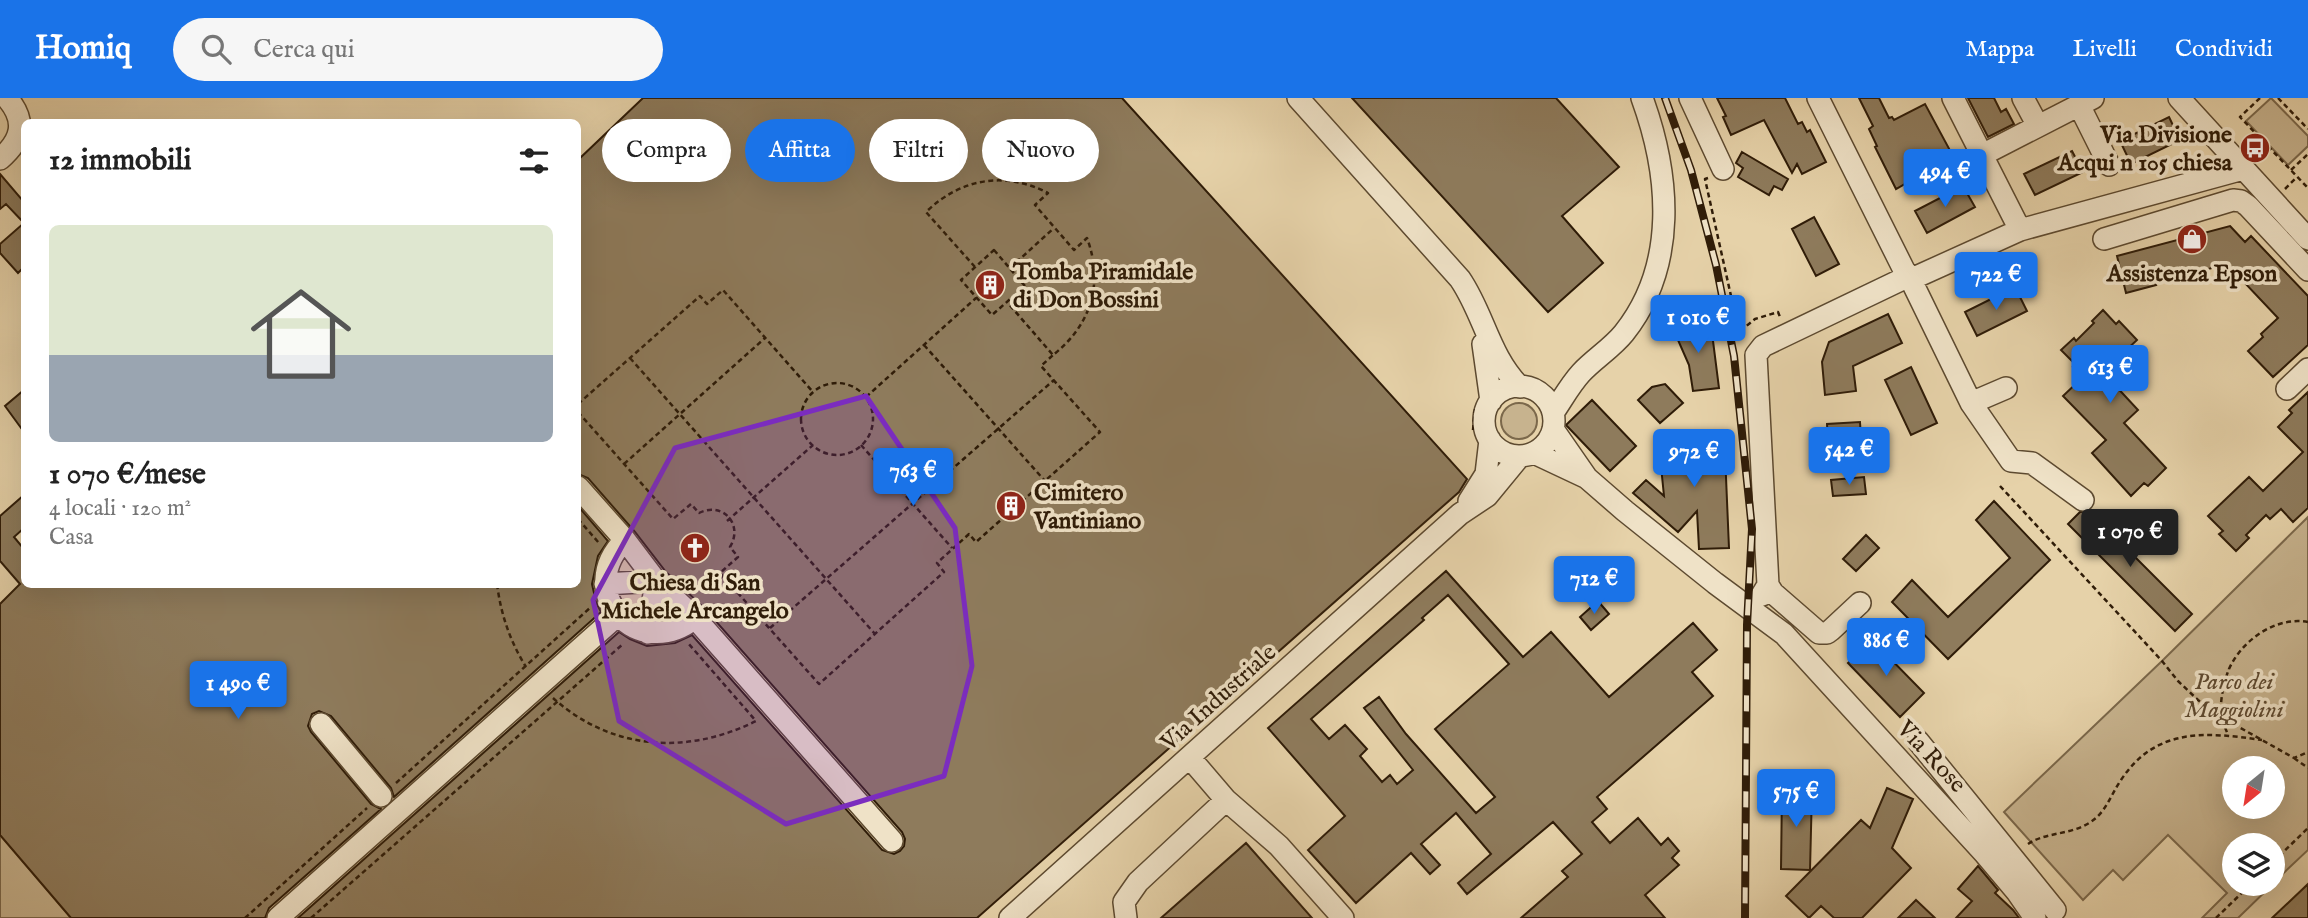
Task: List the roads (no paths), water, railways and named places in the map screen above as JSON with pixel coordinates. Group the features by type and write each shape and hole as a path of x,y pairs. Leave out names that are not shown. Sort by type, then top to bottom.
{"street":[{"path":"7,98 18,115 21,128"},
{"path":"1298,98 1449,265 1471,295 1506,373 1526,388 1542,394 1549,403 1553,421"},
{"path":"1477,308 1491,401 1485,421 1490,440 1498,449 1508,454 1527,454 1547,443 1553,421 1580,374 1623,336 1636,318 1648,296 1659,265 1664,226 1664,190 1659,151 1642,98"},
{"path":"1690,98 1723,169"},
{"path":"1818,98 1971,403 2011,461 2032,463 2083,500"},
{"path":"1953,98 2020,230"},
{"path":"2023,98 2038,126"},
{"path":"2179,98 2299,233 2308,270"},
{"path":"1982,155 2086,102 2109,165"},
{"path":"0,159 21,134"},
{"path":"1860,603 1827,633 1819,634 1773,593 1765,590 1755,361 1759,349 1909,276 1916,277 2020,230 2243,169"},
{"path":"2143,196 2152,225"},
{"path":"2104,239 2232,201 2241,201 2299,233"},
{"path":"1491,401 1509,388 1526,388 1580,374"},
{"path":"1971,403 2006,387"},
{"name":"Via Rose","path":"1553,421 1587,478 1685,560 1784,634 1992,846 2017,892 2035,918"},
{"name":"Via Industriale","path":"1460,514 1486,474 1490,440"},
{"name":"Via Rose","path":"1527,454 1587,478"},
{"name":"Via Industriale","path":"1010,918 1460,514 1487,496 1527,454"},
{"path":"581,492 618,549 656,581 686,624 892,841"},
{"path":"618,549 606,589 618,615 643,631 667,633 686,624"},
{"path":"606,589 656,581"},
{"path":"643,631 656,581"},
{"path":"278,918 618,615"},
{"path":"321,724 381,796"},
{"path":"1918,741 1992,846 2012,856 2055,910"},
{"path":"1190,758 1226,800 1279,846 1343,918"},
{"path":"1126,918 1124,902 1138,882 1226,800"}],"railway":[{"path":"1665,98 1691,170 1716,265 1734,356 1752,529 1747,625 1745,918"}],"place":[{"name":"Via Divisione Acqui n 105 chiesa","path":"2255,148"},
{"name":"Assistenza Epson","path":"2192,239"},
{"name":"Tomba Piramidale di Don Bossini","path":"990,285"},
{"name":"Cimitero Vantiniano","path":"1011,506"},
{"name":"Chiesa di San Michele Arcangelo","path":"695,548"}],"park label":[{"name":"Parco dei Maggiolini","path":"2234,695"}]}
